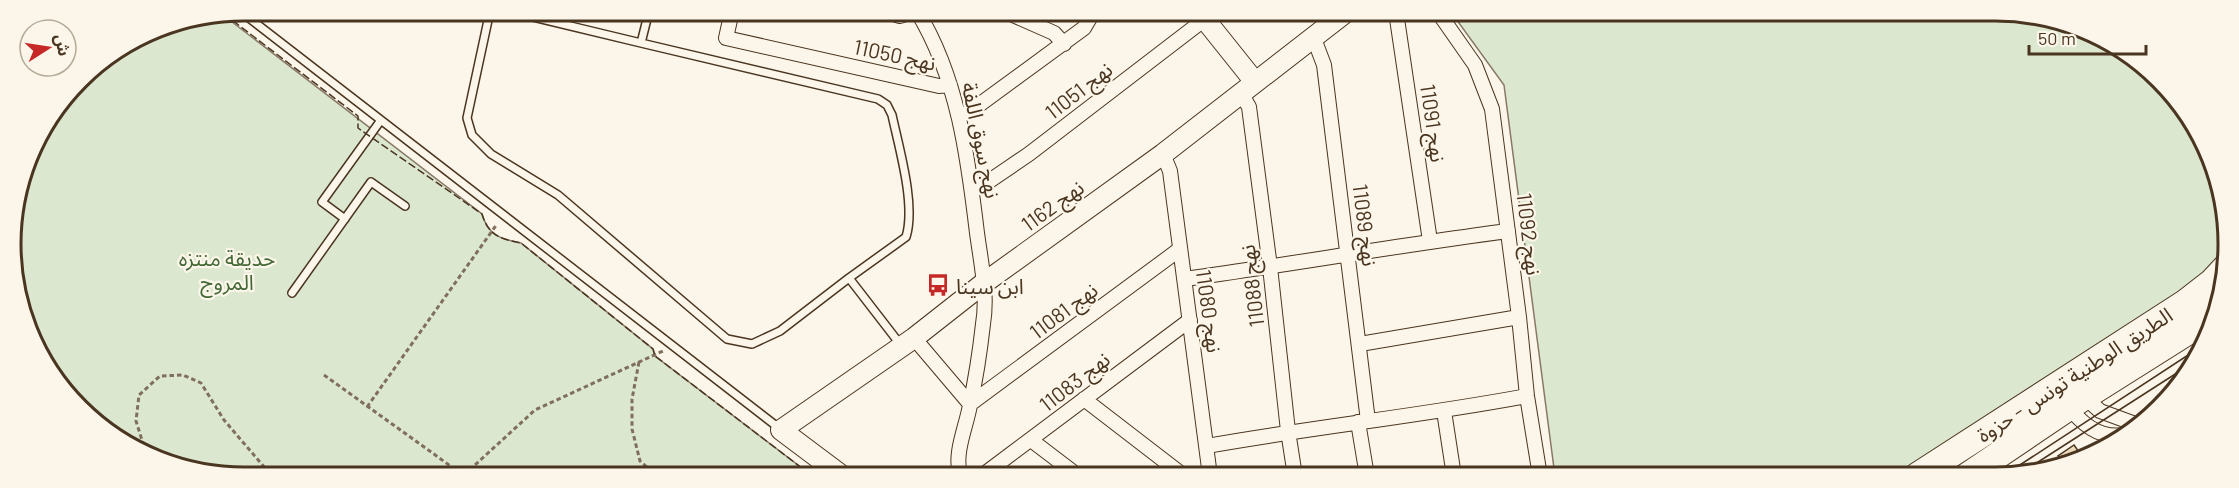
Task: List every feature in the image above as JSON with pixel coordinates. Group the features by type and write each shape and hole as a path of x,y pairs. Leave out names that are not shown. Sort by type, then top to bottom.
{"highway":[{"name":"الطريق الوطنية تونس - حزوة","path":"1978,467 2215,278"},
{"name":"الطريق الوطنية تونس - حزوة","path":"1934,467 2184,333 2205,319"}],"street":[{"name":"نهج 11050","path":"730,21 726,38 939,86 950,85"},
{"name":"نهج سوق اللفة","path":"923,21 930,32 959,114 972,189 984,283 985,309 970,405 958,454 958,467"},
{"path":"1027,21 1054,33 1064,44"},
{"path":"959,114 968,113 1064,44 1084,28 1088,21"},
{"name":"نهج 11051","path":"972,189 982,186 1029,154 1195,21"},
{"path":"1206,21 1248,87"},
{"name":"نهج 1162","path":"781,430 908,342 984,283 1163,154 1334,21"},
{"name":"نهج 11091","path":"1397,21 1430,241"},
{"name":"نهج 11092","path":"1444,21 1475,65 1489,100 1508,231 1527,396 1539,467"},
{"name":"نهج 11089","path":"1313,36 1324,65 1360,344 1366,467"},
{"name":"نهج 11088","path":"1248,87 1294,467"},
{"name":"نهج 11080","path":"1163,154 1170,171 1209,467"},
{"path":"1185,279 1508,231"},
{"name":"نهج 11081","path":"970,405 1180,249"},
{"path":"1360,344 1519,317"},
{"name":"نهج 11083","path":"995,467 1190,320"},
{"path":"908,342 970,405"},
{"path":"2070,393 2100,411 2130,422"},
{"path":"2070,393 2091,429 2108,436"},
{"path":"1207,446 1288,431 1444,411 1527,396"},
{"path":"1084,399 1172,467"},
{"path":"1444,411 1453,467"},
{"path":"781,430 829,467"},
{"path":"1031,440 1066,467"}],"lane":[{"path":"253,21 781,430"},
{"path":"488,21 468,107 467,118 472,135 491,154 558,195 727,339 752,344 780,331 906,237 909,226 908,196 892,115 887,105 878,99 550,21"},
{"path":"641,43 646,21"},
{"path":"345,219 322,202 381,120"},
{"path":"292,293 371,182 405,206"},
{"path":"849,278 908,342"}],"path":[{"path":"367,407 504,215"},
{"path":"473,467 535,410 673,346"},
{"path":"639,362 632,399 632,429 640,461 646,467"},
{"path":"143,443 136,421 140,395 160,376 183,375 201,383 224,420 264,467"},
{"path":"324,375 450,467"}],"green space":[{"name":"حديقة منتزه المروج","path":"231,21 482,214 488,227 496,235 521,243 653,349 655,356 801,467 229,467 200,463 145,444 108,421 86,402 59,368 38,329 25,288 21,259 21,229 25,200 33,172 51,132 76,97 97,76 132,51 159,38 200,25"},
{"path":"1458,21 2010,21 2039,25 2080,38 2119,59 2153,86 2172,108 2195,145 2214,200 2218,229 2217,268 1914,467 1554,467 1504,85"}],"building":[{"path":"2074,445 2078,451 2059,457"}],"tram line":[{"path":"2019,466 2189,355"},
{"path":"2036,463 2177,373"}],"fence":[{"path":"233,21 358,116 358,128 482,214 488,227 496,235 521,243 653,349 655,356 801,467"}],"place":[{"name":"ابن سينا","path":"938,285"}]}
